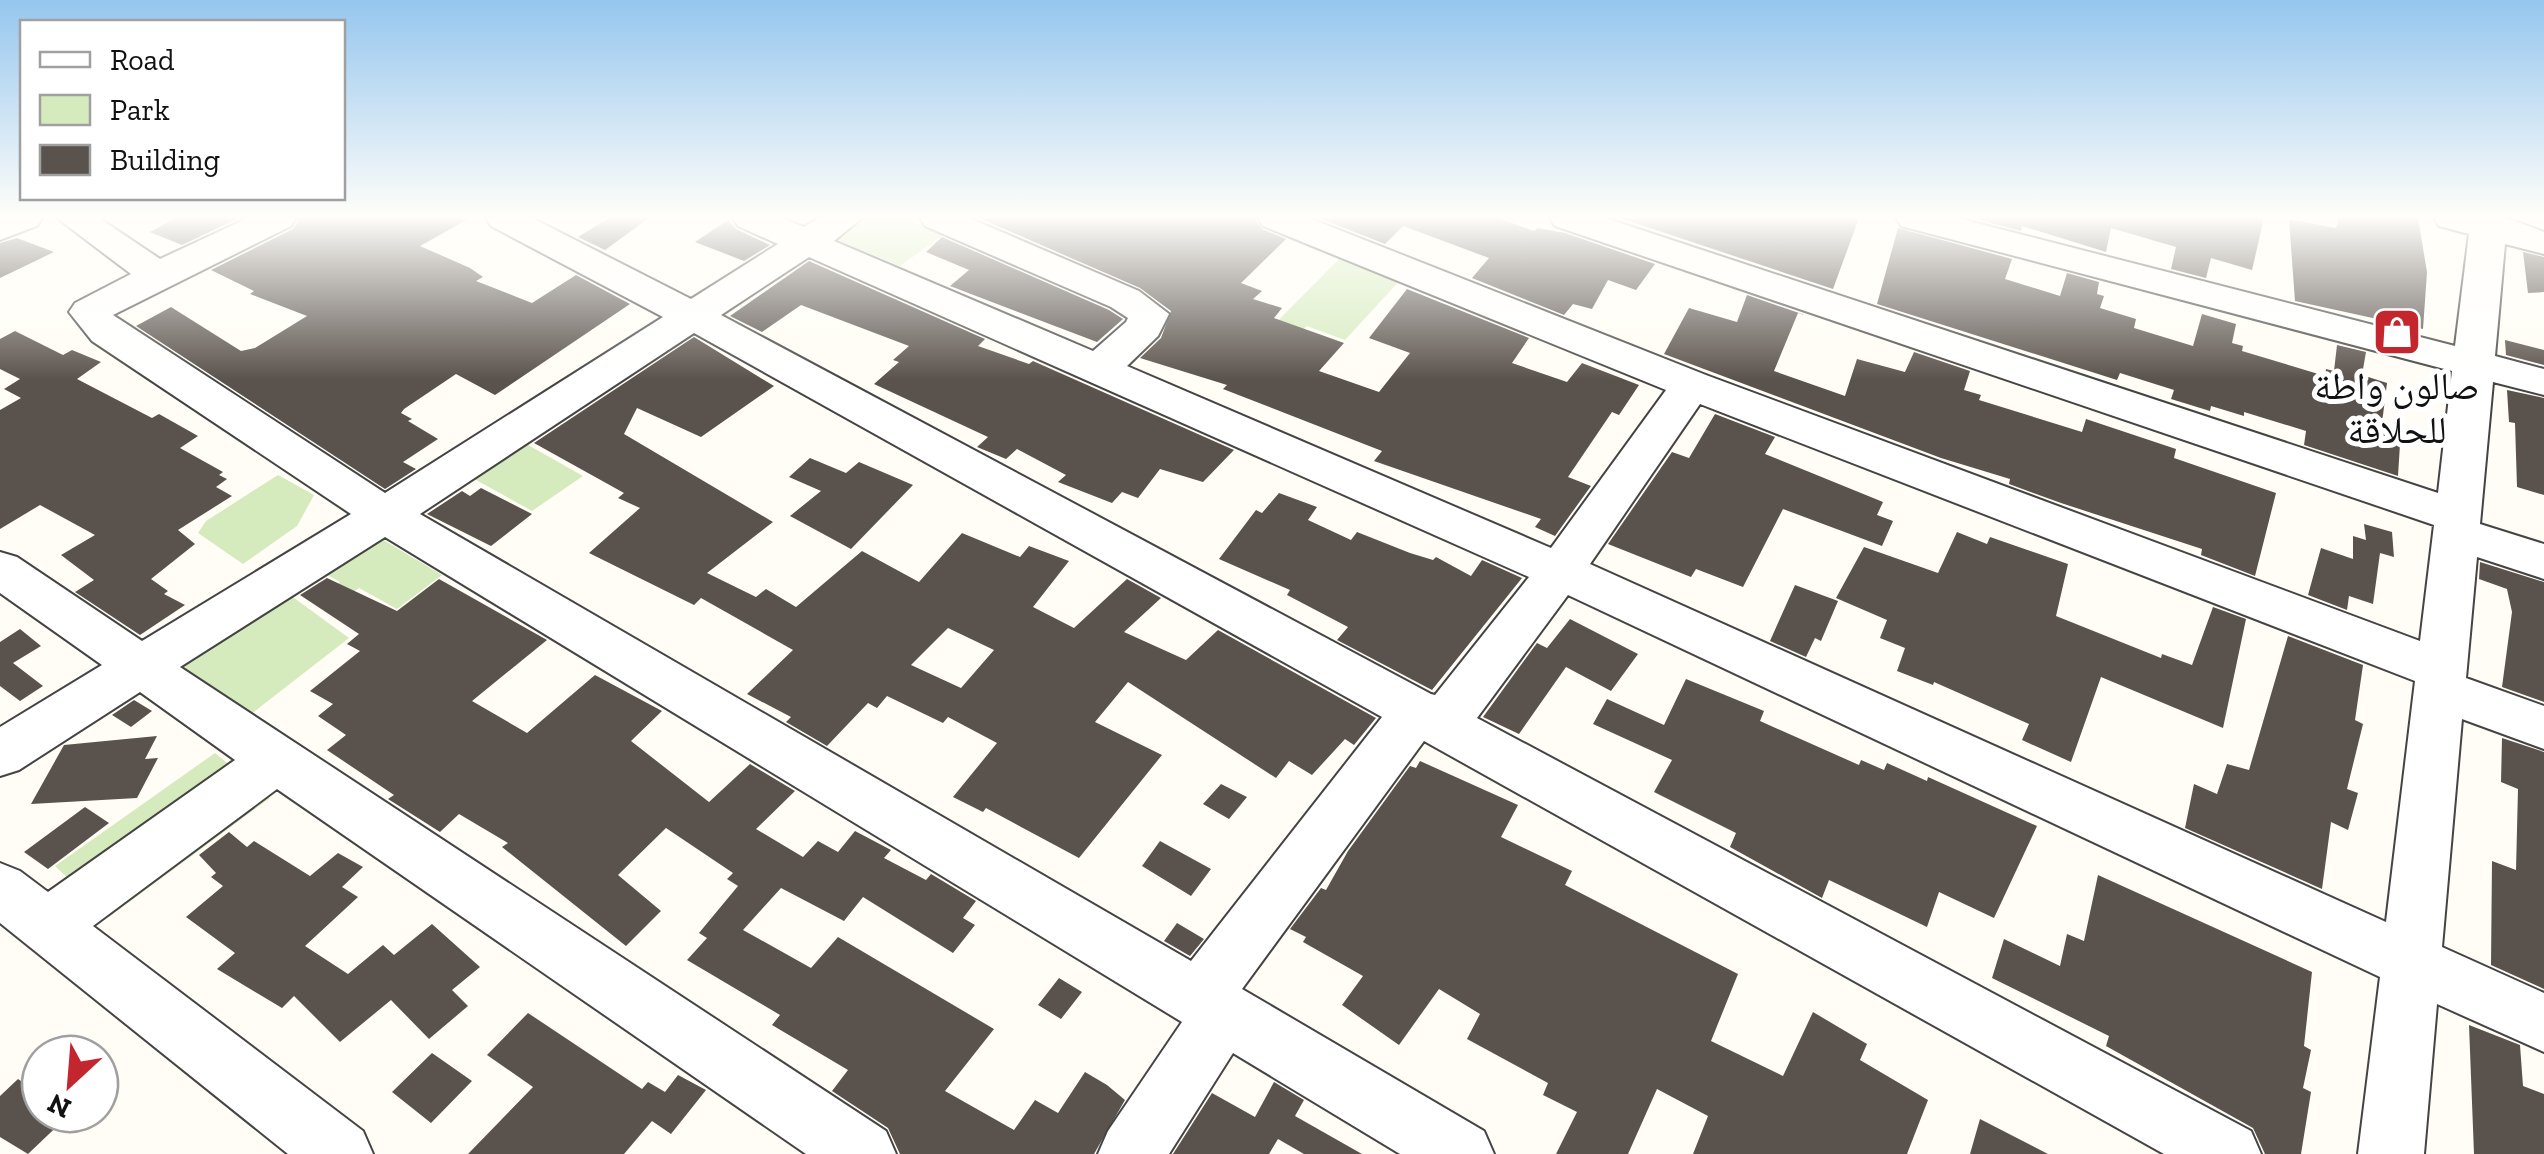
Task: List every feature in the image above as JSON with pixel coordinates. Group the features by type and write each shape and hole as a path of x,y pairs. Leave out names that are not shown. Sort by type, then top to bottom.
{"street":[{"path":"153,272 158,275"},
{"path":"165,272 88,312 93,320 384,515 1461,1154"},
{"path":"607,272 2228,1154"},
{"path":"0,754 384,515 763,272"},
{"path":"910,272 1100,367 1560,571 2544,1022"},
{"path":"1062,272 1149,314 1144,326 1100,367"},
{"path":"1410,272 2442,680 2544,728"},
{"path":"1724,272 2456,525 2544,562"},
{"path":"2120,272 2544,382"},
{"path":"2391,1154 2476,365 2476,272"},
{"path":"1131,1154 1213,1004 1430,717 1560,571 1691,385"},
{"path":"0,569 138,667 863,1154"},
{"path":"48,926 276,760"},
{"path":"0,889 340,1154"}],"green space":[{"path":"1326,272 1385,272 1402,278 1345,340 1307,326 1286,348 1251,348"},
{"path":"523,442 583,476 532,511 469,476"},
{"path":"278,475 314,495 297,526 243,564 198,533 206,521"},
{"path":"375,535 442,575 397,609 359,588 349,595 335,587 340,582 322,572"},
{"path":"290,595 349,638 246,718 176,669"},
{"path":"215,753 270,798 109,917 55,866"}],"building":[{"path":"215,272 476,272 483,277 476,281 532,303 576,275 630,304 495,395 456,374 404,409 401,413 412,419 408,421 438,439 403,462 416,469 385,489 136,326 171,307 241,351 255,348 307,316 250,294 254,291"},
{"path":"793,272 833,272 985,339 978,346 1029,364 1033,361 1234,450 1203,482 1160,469 1138,498 1122,492 1112,503 1058,482 1066,475 1017,449 1006,459 977,447 988,437 874,384 899,362 893,360 909,346 801,305 762,332 730,316"},
{"path":"967,272 1022,272 1123,319 1097,342 950,286"},
{"path":"1103,272 1252,272 1241,283 1262,291 1253,299 1282,308 1274,318 1344,343 1319,371 1379,392 1410,353 1369,338 1407,289 1529,338 1512,363 1567,382 1582,363 1639,385 1619,415 1612,412 1568,477 1591,486 1555,536 1535,527 1541,519 1374,461 1382,451 1223,389 1227,385 1140,358 1161,338 1171,311 1140,288"},
{"path":"1477,272 1649,272 1636,290 1608,280 1592,309 1573,304 1564,315 1472,278"},
{"path":"1782,272 1839,272 1833,289"},
{"path":"1886,272 2008,272 2005,279 2060,296 2067,273 2099,282 2097,294 2104,296 2100,308 2136,319 2134,328 2193,346 2202,314 2236,324 2232,343 2243,346 2242,351 2325,376 2326,369 2334,371 2337,345 2366,352 2362,375 2387,383 2382,423 2401,428 2398,476 2304,445 2306,431 2244,412 2244,416 2211,406 2210,411 2171,399 2174,390 2120,373 2117,380 1877,304"},
{"path":"2182,272 2208,272 2206,278"},
{"path":"2293,272 2427,272 2423,329 2295,301"},
{"path":"2525,272 2544,272 2544,292 2528,293"},
{"path":"1747,295 1805,315 1798,313 1774,371 1845,396 1857,359 1905,372 1914,352 1970,371 1964,390 1981,395 1979,400 2082,432 2086,419 2176,449 2174,458 2276,493 2255,576 2201,555 2202,549 2061,503 2009,484 2010,479 1941,458 1664,354 1689,308 1737,322"},
{"path":"15,331 63,355 72,350 101,362 77,379 152,418 159,414 198,436 180,448 223,472 219,475 227,479 216,487 232,496 178,530 195,544 151,579 168,591 164,594 185,605 140,635 75,592 94,580 61,555 95,535 40,505 0,529 0,410 21,398 4,389 20,379 0,369 0,339"},
{"path":"694,337 774,386 701,437 637,408 624,434 773,522 707,573 756,597 766,589 796,607 862,551 919,582 962,533 1020,557 1029,546 1069,561 1033,607 1074,628 1127,579 1161,598 1124,632 1186,660 1218,630 1376,718 1354,745 1345,739 1312,775 1289,761 1276,778 1128,682 1095,722 1162,755 1079,858 986,808 983,812 953,797 997,743 948,717 943,723 887,696 877,708 868,703 827,746 786,722 791,717 747,694 793,650 701,598 694,605 589,553 640,508 618,498 624,493 534,443","holes":["948,628 994,650 961,688 911,665"]},
{"path":"2505,340 2544,350 2544,365 2506,355"},
{"path":"2507,390 2544,398 2544,495 2517,487 2515,423 2509,422"},
{"path":"1715,414 1775,437 1765,454 1883,502 1877,515 1893,521 1882,546 1783,509 1743,587 1696,569 1691,577 1608,544 1672,452 1689,458"},
{"path":"810,458 846,473 859,462 913,485 851,549 790,516 821,491 789,477"},
{"path":"481,488 532,514 491,546 427,514 462,491 470,496"},
{"path":"1279,493 1317,507 1308,520 1351,540 1357,532 1410,553 1433,560 1436,557 1471,576 1482,560 1522,578 1432,690 1337,640 1348,627 1287,595 1290,590 1219,559 1256,510 1262,513"},
{"path":"2364,524 2392,532 2394,557 2380,553 2373,604 2349,596 2347,610 2308,595 2321,548 2353,559 2353,536 2366,540"},
{"path":"1957,532 1987,544 1990,537 2068,564 2056,616 2161,658 2162,654 2192,665 2213,607 2246,619 2223,728 2101,677 2071,762 2022,740 2029,724 1934,682 1933,685 1897,671 1905,648 1880,638 1887,620 1836,598 1864,547 1938,573"},
{"path":"2480,562 2544,582 2544,702 2502,687 2512,612 2507,589 2479,579"},
{"path":"327,578 397,611 439,579 547,640 472,701 527,733 595,675 662,711 631,741 709,802 750,764 795,791 756,829 803,857 818,841 838,852 855,831 891,850 884,858 926,880 931,874 976,901 963,918 975,925 953,953 863,897 844,921 781,888 743,930 811,968 838,937 994,1029 945,1091 1014,1130 1035,1100 1058,1113 1085,1072 1107,1085 1125,1100 1094,1154 900,1154 888,1128 832,1091 848,1070 772,1025 780,1015 687,960 707,938 699,933 738,886 727,879 733,873 666,828 618,875 661,911 626,946 502,847 508,843 459,814 440,832 388,799 394,795 327,750 346,735 318,716 333,704 310,691 360,651 347,644 359,634 300,595"},
{"path":"1795,585 1838,601 1821,641 1815,638 1806,657 1770,641"},
{"path":"1570,619 1638,654 1611,691 1566,667 1519,734 1483,717 1537,643 1547,648"},
{"path":"20,629 41,646 13,663 43,686 20,701 0,686 0,642"},
{"path":"2288,636 2363,665 2355,720 2363,724 2347,789 2358,793 2348,830 2331,822 2322,889 2185,828 2194,784 2217,794 2227,764 2249,770"},
{"path":"1686,679 1764,711 1760,721 1859,765 1861,760 1884,770 1887,763 1927,781 1928,777 2037,826 1994,918 1939,892 1927,927 1829,880 1822,898 1730,847 1736,833 1654,792 1672,760 1593,724 1607,699 1664,725"},
{"path":"134,700 152,711 131,727 112,715"},
{"path":"157,736 145,759 158,758 137,798 31,804 64,745"},
{"path":"2502,738 2544,752 2544,989 2491,965 2492,861 2516,870 2518,789 2501,782"},
{"path":"1420,761 1518,805 1501,837 1572,871 1565,885 1738,974 1711,1041 1783,1076 1813,1012 1867,1044 1860,1060 1928,1100 1907,1154 1693,1154 1708,1116 1657,1089 1628,1154 1556,1154 1577,1112 1543,1095 1548,1083 1467,1039 1480,1014 1439,989 1399,1045 1342,1005 1363,976 1303,942 1306,937 1290,929 1321,888 1326,890 1348,851 1410,766 1416,768"},
{"path":"1221,784 1247,797 1229,819 1203,804"},
{"path":"85,807 109,823 48,869 24,852"},
{"path":"229,832 247,847 254,841 310,876 338,853 363,867 342,887 358,897 305,946 348,974 383,945 394,955 432,924 480,967 452,990 468,1006 429,1039 391,1000 340,1042 294,996 282,1008 217,969 235,953 186,917 223,886 211,877 216,873 199,855"},
{"path":"1160,841 1211,869 1191,896 1142,866"},
{"path":"2098,875 2312,972 2304,1046 2311,1050 2303,1088 2311,1092 2301,1154 2265,1154 2253,1128 2106,1046 2109,1036 1992,978 2004,939 2060,966 2067,934 2084,941"},
{"path":"1177,923 1204,939 1190,956 1164,941"},
{"path":"1059,978 1082,992 1061,1019 1038,1005"},
{"path":"528,1013 642,1089 648,1082 665,1092 678,1075 706,1090 671,1134 652,1121 624,1154 468,1154 533,1087 487,1055"},
{"path":"2469,1025 2520,1045 2523,1086 2544,1094 2544,1154 2474,1154"},
{"path":"432,1053 472,1081 431,1123 392,1092"},
{"path":"20,1080 20,1134 49,1134 28,1154 0,1137 0,1096"},
{"path":"1274,1082 1304,1100 1295,1116 1362,1154 1304,1154 1278,1139 1269,1154 1173,1154 1212,1093 1255,1117"},
{"path":"1980,1119 2048,1154 1970,1154"}],"place":[{"name":"صالون واطة للحلاقة","path":"2397,332"}]}
